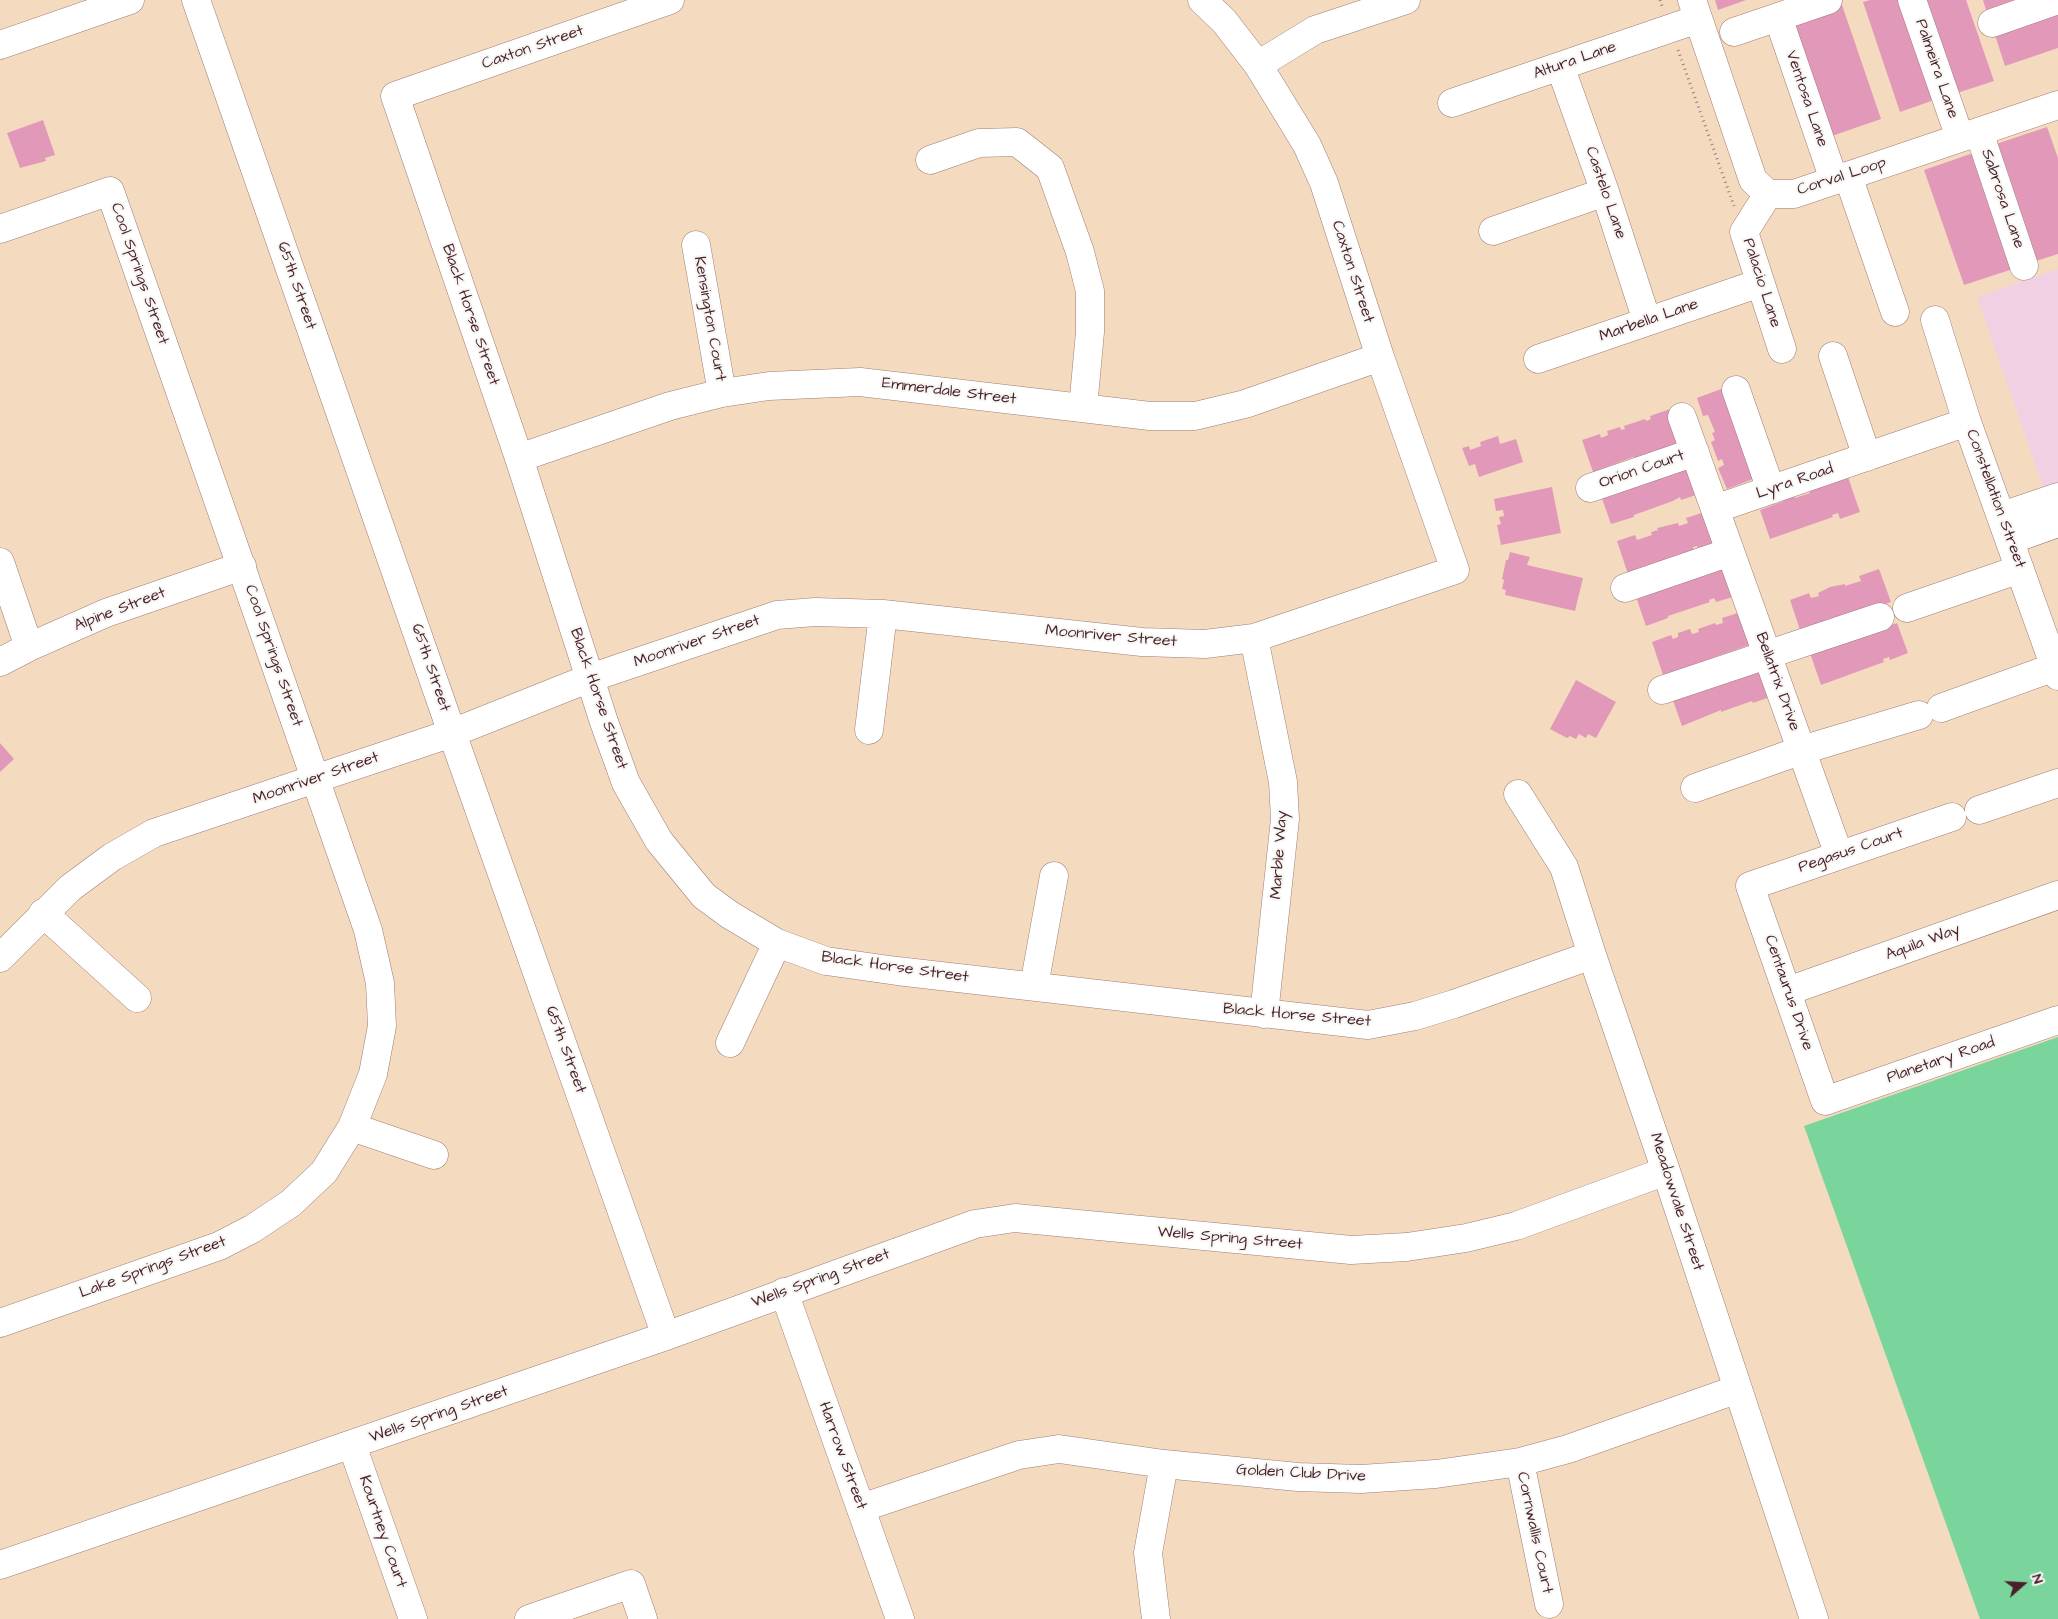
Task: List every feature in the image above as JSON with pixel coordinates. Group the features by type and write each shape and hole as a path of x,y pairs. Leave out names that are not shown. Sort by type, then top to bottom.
{"street":[{"path":"0,45 130,0"},
{"name":"65th Street","path":"196,0 452,733 666,1336"},
{"name":"Caxton Street","path":"395,96 670,0"},
{"name":"Caxton Street","path":"1202,0 1224,21 1258,65 1307,145 1324,184 1380,357 1455,570"},
{"path":"1258,65 1315,30 1404,0"},
{"path":"1734,32 1828,0"},
{"name":"Palmeira Lane","path":"1912,0 1969,135"},
{"path":"1992,23 2058,0"},
{"path":"1695,9 1753,180 1768,194"},
{"name":"Altura Lane","path":"1452,103 1560,66 1695,9"},
{"name":"Ventosa Lane","path":"1778,17 1895,312"},
{"name":"Castelo Lane","path":"1560,66 1648,321"},
{"name":"Black Horse Street","path":"395,96 519,458 604,722 626,783 659,841 704,896 730,915 777,943 826,960 897,971 1368,1025 1415,1016 1454,1004 1592,955"},
{"name":"Corval Loop","path":"1768,194 1794,194 2058,105"},
{"name":"Sabrosa Lane","path":"1969,135 2024,266"},
{"path":"930,160 980,142 1017,142 1050,168 1080,252 1090,291 1090,332 1083,408"},
{"name":"Cool Springs Street","path":"0,229 110,191 368,930 380,983 382,1026 373,1074 352,1126"},
{"path":"1492,231 1605,192"},
{"name":"Palacio Lane","path":"1768,194 1744,232 1782,348"},
{"name":"Kensington Court","path":"696,245 722,393"},
{"name":"Marbella Lane","path":"1538,359 1760,283"},
{"name":"Constellation Street","path":"1935,320 1967,422 2056,672"},
{"path":"1833,356 1867,457"},
{"name":"Emmerdale Street","path":"519,458 670,406 722,393 769,386 860,382 1150,416 1195,416 1244,404 1380,357"},
{"path":"1736,390 1771,490"},
{"path":"1682,417 1715,509"},
{"name":"Lyra Road","path":"1715,509 1967,422"},
{"name":"Orion Court","path":"1590,488 1694,452"},
{"path":"2006,528 2058,497"},
{"name":"Bellatrix Drive","path":"1715,509 1839,855"},
{"path":"2006,528 2058,523"},
{"path":"1625,588 1730,552"},
{"path":"0,562 29,647"},
{"name":"Alpine Street","path":"0,662 106,613 242,566"},
{"path":"1907,608 2020,568"},
{"name":"Moonriver Street","path":"0,958 70,888 112,857 154,834 452,733 590,678 778,615 815,612 883,614 1142,642 1205,644 1254,638 1455,570"},
{"path":"869,730 883,614"},
{"path":"1662,690 1880,617"},
{"name":"Marble Way","path":"1254,638 1283,782 1285,819 1264,1014"},
{"path":"1696,788 1802,750 2056,672"},
{"path":"1979,810 2058,783"},
{"name":"Meadowvale Street","path":"1518,794 1564,867 1814,1619"},
{"name":"Pegasus Court","path":"1750,886 1952,817"},
{"path":"1034,986 1054,876"},
{"name":"Centaurus Drive","path":"1750,886 1825,1101"},
{"name":"Aquila Way","path":"1788,991 2058,895"},
{"path":"43,913 137,998"},
{"path":"730,1044 777,943"},
{"name":"Planetary Road","path":"1825,1101 2058,1020"},
{"path":"352,1126 434,1155"},
{"name":"Lake Springs Street","path":"0,1323 219,1246 252,1229 291,1203 324,1172 352,1126"},
{"name":"Wells Spring Street","path":"0,1565 666,1336 975,1224 1015,1218 1351,1250 1407,1247 1466,1238 1516,1226 1666,1172"},
{"name":"Harrow Street","path":"784,1292 900,1619"},
{"name":"Golden Club Drive","path":"861,1508 1019,1455 1059,1449 1164,1464 1298,1477 1361,1479 1436,1474 1520,1462 1568,1449 1738,1389"},
{"name":"Kourtney Court","path":"352,1445 413,1619"},
{"name":"Cornwallis Court","path":"1520,1462 1549,1604"},
{"path":"1156,1619 1148,1552 1164,1464"},
{"path":"529,1619 631,1584 643,1619"}],"shaded area":[{"path":"2058,269 2058,530 1977,297"}],"green space":[{"path":"2058,1037 2058,1619 1980,1619 1804,1126"}],"building":[{"path":"1715,0 1746,0 1718,10"},
{"path":"1870,0 1904,0 1937,99 1900,112 1863,2"},
{"path":"1925,0 1966,0 1994,81 1957,93"},
{"path":"1983,0 2014,0 1986,10"},
{"path":"1841,2 1881,119 1829,137 1789,20"},
{"path":"2058,7 2058,48 2005,66 1993,29"},
{"path":"43,120 55,155 45,158 46,161 20,168 7,133"},
{"path":"2047,127 2058,158 2058,254 2036,261 1996,144"},
{"path":"1976,152 2016,268 1964,285 1924,170"},
{"path":"1729,386 1761,476 1727,489 1718,468 1724,465 1722,459 1718,461 1711,442 1715,440 1712,433 1715,432 1708,415 1703,416 1697,398"},
{"path":"1670,409 1682,441 1670,446 1671,449 1636,458 1633,457 1593,472 1582,440 1600,434 1601,438 1608,435 1607,431 1620,427 1621,430 1625,429 1624,426 1645,419 1646,421 1651,419 1650,416"},
{"path":"1498,436 1500,444 1516,439 1523,462 1479,477 1475,464 1469,466 1462,448 1469,446 1470,450 1481,446 1480,442"},
{"path":"1688,462 1699,494 1681,500 1680,497 1634,515 1634,517 1611,524 1600,493"},
{"path":"1848,477 1860,512 1840,519 1838,513 1832,515 1833,517 1770,539 1760,510 1794,495 1795,498"},
{"path":"1552,487 1561,533 1501,545 1497,525 1501,524 1499,517 1504,516 1503,510 1496,511 1494,499"},
{"path":"1705,512 1716,543 1698,549 1697,546 1693,547 1694,550 1628,574 1617,541 1635,535 1637,540 1652,535 1651,532 1658,530 1657,528 1678,523 1679,526 1688,523 1686,518"},
{"path":"1510,552 1530,557 1527,565 1583,578 1575,611 1505,595 1506,590 1502,589 1504,580 1502,579 1506,560 1508,560"},
{"path":"1724,563 1736,596 1716,602 1714,598 1709,600 1710,602 1668,616 1668,618 1646,626 1635,594"},
{"path":"1879,569 1891,602 1801,633 1790,600 1809,593 1811,598 1819,596 1818,593 1830,587 1845,584 1845,586 1861,581 1859,576"},
{"path":"1741,612 1752,644 1663,675 1652,642 1671,635 1673,639 1678,637 1678,633 1690,629 1692,634 1699,632 1698,629 1715,623 1716,625 1723,623 1722,618"},
{"path":"1897,623 1908,653 1890,660 1889,657 1883,659 1884,662 1821,685 1810,653"},
{"path":"1760,662 1773,696 1721,712 1721,710 1682,726 1671,695"},
{"path":"1576,680 1616,702 1596,738 1588,734 1586,738 1579,734 1576,739 1570,736 1567,738 1550,729"},
{"path":"0,743 14,759 0,772"}]}
